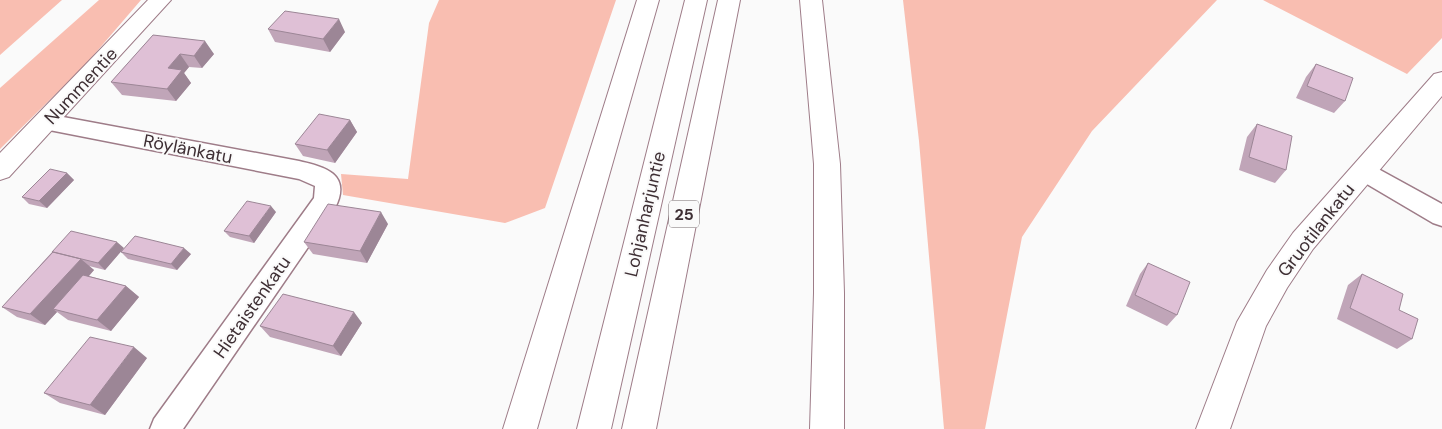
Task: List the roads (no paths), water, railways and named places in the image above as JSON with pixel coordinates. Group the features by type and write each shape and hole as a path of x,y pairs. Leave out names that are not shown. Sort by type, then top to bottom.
{"main road":[{"name":"Nummentie","path":"0,170 160,0"},
{"path":"520,429 648,0"},
{"name":"Lohjanharjuntie","path":"594,429 696,0"},
{"name":"Lohjanharjuntie","path":"639,429 729,0"},
{"path":"811,0 827,164 829,293 826,429"},
{"name":"Gruotilankatu","path":"1213,429 1252,322 1277,279 1303,241 1442,80"}],"street":[{"name":"Röylänkatu","path":"47,122 299,170 314,174 326,181"},
{"path":"1363,171 1442,216"},
{"name":"Hietaistenkatu","path":"165,429 326,201 328,189 326,181"}]}
